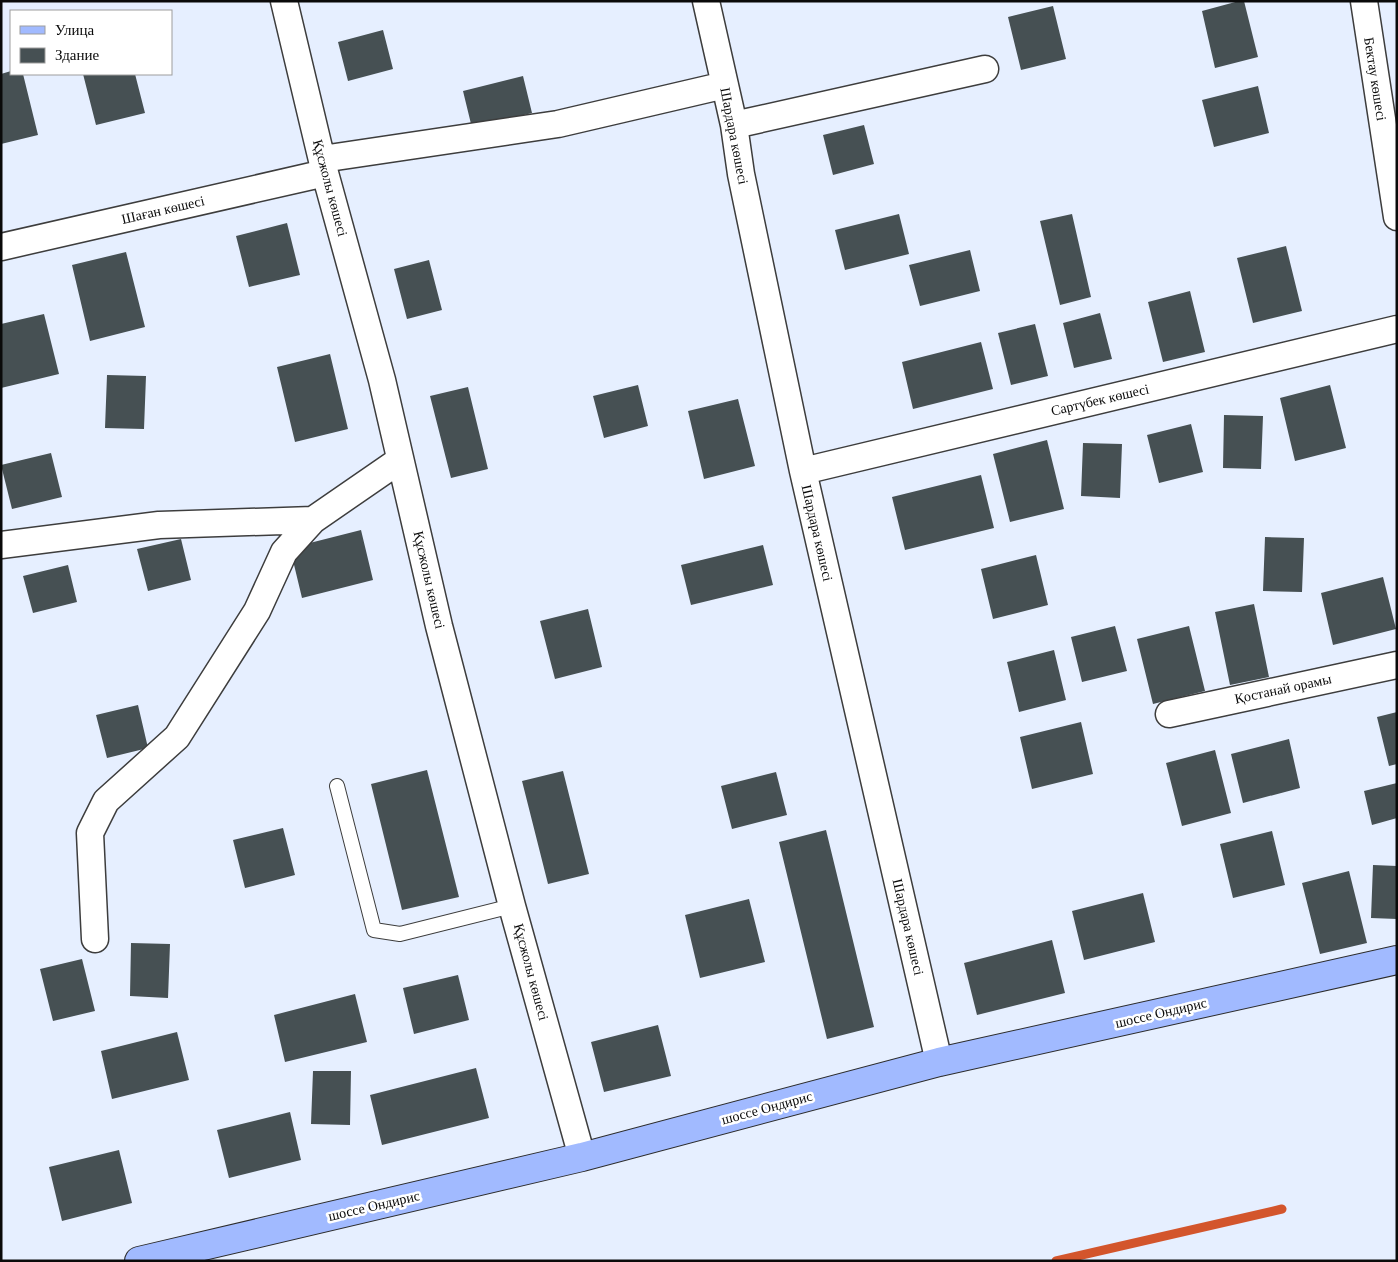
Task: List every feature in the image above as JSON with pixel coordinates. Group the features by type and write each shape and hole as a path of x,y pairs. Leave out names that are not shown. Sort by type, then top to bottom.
{"main road":[{"name":"шоссе Ондирис","path":"139,1261 582,1157 939,1062 1397,960"}],"street":[{"name":"Құсжолы көшесі","path":"284,1 324,166 382,380 439,626 512,906 582,1157"},
{"name":"Шардара көшесі","path":"706,1 734,125 741,174 803,471 939,1062"},
{"name":"Бектау көшесі","path":"1364,1 1397,217"},
{"path":"734,125 985,69"},
{"name":"Шаған көшесі","path":"1,247 324,166 558,124 725,85"},
{"name":"Сартүбек көшесі","path":"803,471 1397,329"},
{"path":"94,939 90,833 106,801 177,737 257,610 284,552 313,520 400,460"},
{"path":"1,545 160,525 313,520"},
{"name":"Қостанай орамы","path":"1168,714 1397,664"}],"lane":[{"path":"337,786 374,930 400,934 512,906"}],"building":[{"path":"1244,1 1258,57 1215,68 1202,11"},
{"path":"1053,6 1066,59 1021,70 1008,17"},
{"path":"383,30 393,69 348,81 338,42"},
{"path":"10,71 10,75 23,75 38,135 1,144 1,74"},
{"path":"83,75 135,75 145,113 96,125"},
{"path":"523,76 532,113 472,128 463,91"},
{"path":"1258,86 1269,133 1214,147 1202,100"},
{"path":"864,125 874,164 833,175 823,135"},
{"path":"899,214 909,254 845,270 835,230"},
{"path":"1072,214 1091,297 1060,305 1040,221"},
{"path":"287,223 300,275 249,287 236,236"},
{"path":"1286,246 1302,311 1253,323 1237,258"},
{"path":"970,250 980,291 920,306 909,265"},
{"path":"126,252 145,327 90,341 72,265"},
{"path":"429,260 442,310 407,319 394,269"},
{"path":"1190,291 1205,352 1163,362 1148,302"},
{"path":"1100,313 1112,359 1074,368 1063,323"},
{"path":"44,314 59,374 1,388 1,324"},
{"path":"1035,324 1048,376 1011,385 998,333"},
{"path":"981,342 993,389 913,409 902,362"},
{"path":"330,354 348,429 295,442 277,367"},
{"path":"107,375 146,376 144,429 105,428"},
{"path":"638,385 648,426 604,438 593,396"},
{"path":"1330,385 1346,448 1295,461 1280,398"},
{"path":"468,387 488,469 451,478 430,396"},
{"path":"738,399 755,466 704,479 688,411"},
{"path":"1224,415 1263,416 1261,469 1223,468"},
{"path":"1191,424 1203,472 1159,483 1147,435"},
{"path":"1047,440 1064,509 1010,522 993,454"},
{"path":"1083,443 1122,444 1120,498 1081,496"},
{"path":"51,453 62,497 12,509 1,465"},
{"path":"981,475 994,528 905,550 892,497"},
{"path":"361,530 373,580 302,598 290,548"},
{"path":"1265,537 1304,538 1302,592 1263,591"},
{"path":"181,539 191,580 148,591 137,549"},
{"path":"763,545 773,585 691,605 681,565"},
{"path":"1036,555 1048,605 993,619 981,569"},
{"path":"68,565 77,602 33,613 23,576"},
{"path":"1383,577 1396,629 1333,645 1321,593"},
{"path":"1254,604 1269,677 1230,685 1215,612"},
{"path":"588,609 602,667 555,679 540,621"},
{"path":"1115,626 1127,671 1082,682 1071,637"},
{"path":"1189,626 1205,691 1153,704 1137,639"},
{"path":"1054,650 1066,700 1019,712 1007,662"},
{"path":"138,705 148,748 107,758 96,715"},
{"path":"1397,712 1397,764 1389,766 1377,717"},
{"path":"1081,722 1093,774 1032,789 1020,737"},
{"path":"1289,739 1300,788 1243,803 1231,754"},
{"path":"1215,750 1231,813 1182,826 1166,763"},
{"path":"427,770 459,897 402,910 371,784"},
{"path":"563,771 589,874 548,884 522,781"},
{"path":"776,772 787,815 732,829 721,786"},
{"path":"1397,783 1397,818 1372,825 1364,791"},
{"path":"283,828 295,875 245,888 233,840"},
{"path":"826,830 874,1027 827,1039 779,842"},
{"path":"1272,831 1285,885 1233,898 1220,844"},
{"path":"1373,865 1397,866 1397,919 1371,918"},
{"path":"1349,871 1367,943 1320,954 1302,883"},
{"path":"1143,893 1155,942 1084,960 1072,911"},
{"path":"749,899 765,962 700,978 685,915"},
{"path":"1052,940 1065,993 977,1015 964,963"},
{"path":"131,943 170,944 168,998 130,996"},
{"path":"82,959 95,1011 53,1021 40,969"},
{"path":"458,975 469,1020 414,1034 403,988"},
{"path":"355,994 367,1042 285,1062 274,1015"},
{"path":"658,1025 671,1076 604,1092 591,1042"},
{"path":"177,1032 189,1080 112,1099 101,1051"},
{"path":"476,1068 489,1118 382,1145 370,1095"},
{"path":"313,1071 351,1071 350,1125 311,1124"},
{"path":"290,1112 301,1160 229,1178 217,1130"},
{"path":"119,1150 132,1203 62,1221 49,1167"}],"waterway":[{"path":"1056,1261 1282,1209"}]}
